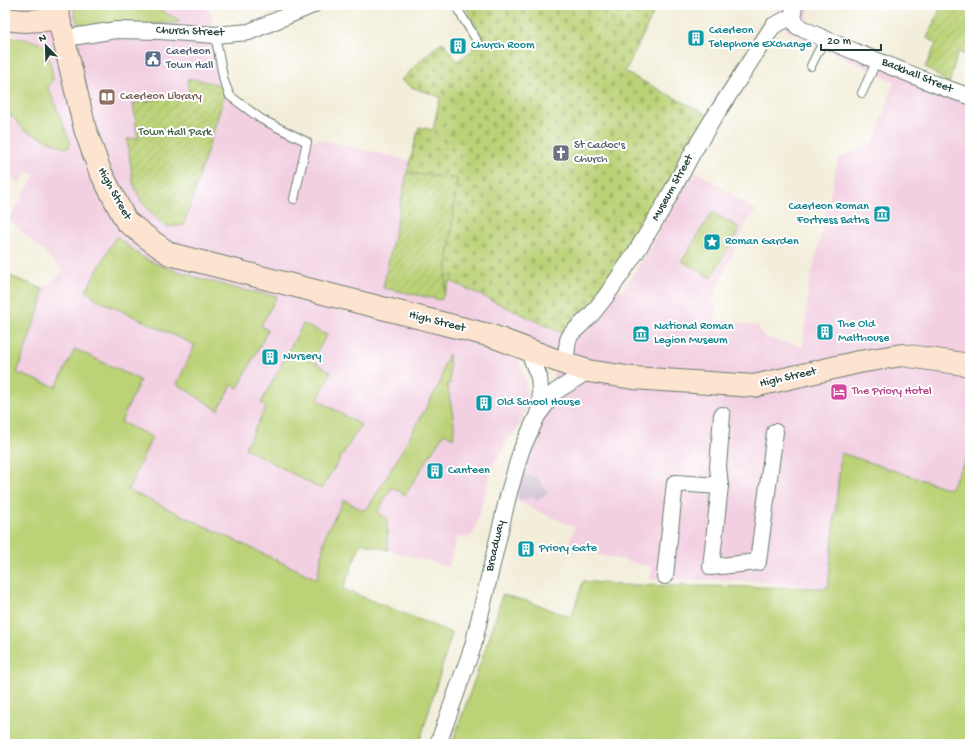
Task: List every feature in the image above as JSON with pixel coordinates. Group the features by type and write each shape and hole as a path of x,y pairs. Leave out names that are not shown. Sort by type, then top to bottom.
{"main road":[{"path":"5,18 24,21 60,20"},
{"name":"High Street","path":"60,20 85,129 100,171 126,220 152,242 170,254 492,336 579,368 633,378 754,386 859,362 902,354 970,365"}],"street":[{"name":"Church Street","path":"60,20 72,38 116,30 160,31 214,35 249,32 306,6"},
{"name":"Backhall Street","path":"793,11 796,26 952,91 970,96"},
{"name":"Museum Street","path":"579,368 566,355 568,340 571,334 606,296 636,252 661,211 713,118 773,26 793,11"},
{"path":"528,350 540,377 541,402 537,416"},
{"name":"Broadway","path":"438,744 473,646 508,496 521,450 537,416 555,392 579,368"},
{"path":"722,415 718,467 720,486 711,567 758,562 775,432"},
{"path":"665,576 675,483 720,486"}],"lane":[{"path":"455,5 476,39"},
{"path":"214,35 224,81 230,96 261,119 307,142 294,199"},
{"path":"811,66 825,38"},
{"path":"862,93 877,60"}],"shaded area":[{"path":"5,5 207,5 211,13 230,96 307,142 318,139 411,161 383,288 441,300 449,281 517,312 604,289 624,290 695,170 756,211 747,222 711,301 717,302 715,320 758,326 763,336 803,347 809,285 838,159 874,142 894,82 787,30 776,10 778,5 809,5 807,27 970,96 970,497 828,588 753,581 650,579 652,567 567,547 575,527 535,510 508,496 555,371 518,359 525,380 527,397 525,411 520,425 508,440 493,465 472,535 467,538 457,537 448,567 362,543 342,590 263,744 5,405 41,304 43,289 64,271 15,225 8,221 35,175 26,171 20,182 5,175 5,117 13,101 18,73 17,35 5,32"},
{"path":"521,474 537,477 548,493 536,501 534,497 518,500 518,483"}],"green space":[{"path":"74,5 153,5 179,20 179,22 89,28 81,25 75,17"},
{"path":"465,5 621,5 653,14 625,72 708,115 639,240 593,305 562,333 450,281 444,294 457,179 407,173 419,127 433,130 440,97 411,87 401,80 426,55 443,42 457,61 472,51 478,31"},
{"path":"942,5 970,5 970,56 958,52 949,84 925,67 936,44 927,38"},
{"path":"9,37 32,41 45,46 53,79 48,87 71,144 69,147 65,148 24,130 13,117 5,111 5,56"},
{"name":"Town Hall Park","path":"194,79 218,84 226,91 184,225 169,227 162,224 142,203 133,183 127,139 138,138 133,104 189,93 187,80"},
{"path":"407,173 457,179 444,294 441,300 383,288"},
{"name":"Roman Garden","path":"712,212 740,228 711,278 682,261"},
{"path":"116,236 142,257 159,265 238,289 277,296 261,326 268,330 238,388 232,385 218,410 177,384 195,345 98,300 86,291"},
{"path":"5,274 43,289 41,304 17,373 56,387 75,349 140,380 121,422 152,437 128,490 317,579 326,533 344,500 362,510 367,509 391,470 441,381 443,368 449,354 450,384 447,384 454,426 453,438 444,433 405,495 392,487 377,513 387,518 388,550 361,543 343,589 452,633 419,744 5,744"},
{"path":"303,324 327,335 312,360 331,372 318,400 361,425 321,489 245,448 266,407 261,403"},
{"path":"970,451 970,744 452,744 494,624 502,595 527,601 571,617 583,581 621,585 828,588 841,453 950,489"}],"place":[{"name":"Caerleon Telephone Exchange","path":"696,38"},
{"name":"Church Room","path":"458,46"},
{"name":"Caerleon Town Hall","path":"153,59"},
{"name":"Caerleon Library","path":"107,97"},
{"name":"St Cadoc's Church","path":"561,153"},
{"name":"Caerleon Roman Fortress Baths","path":"882,214"},
{"name":"Roman Garden","path":"712,242"},
{"name":"The Old Malthouse","path":"825,332"},
{"name":"National Roman Legion Museum","path":"641,334"},
{"name":"Nursery","path":"270,357"},
{"name":"The Priory Hotel","path":"839,392"},
{"name":"Old School House","path":"484,403"},
{"name":"Canteen","path":"435,471"},
{"name":"Priory Gate","path":"526,549"}]}
